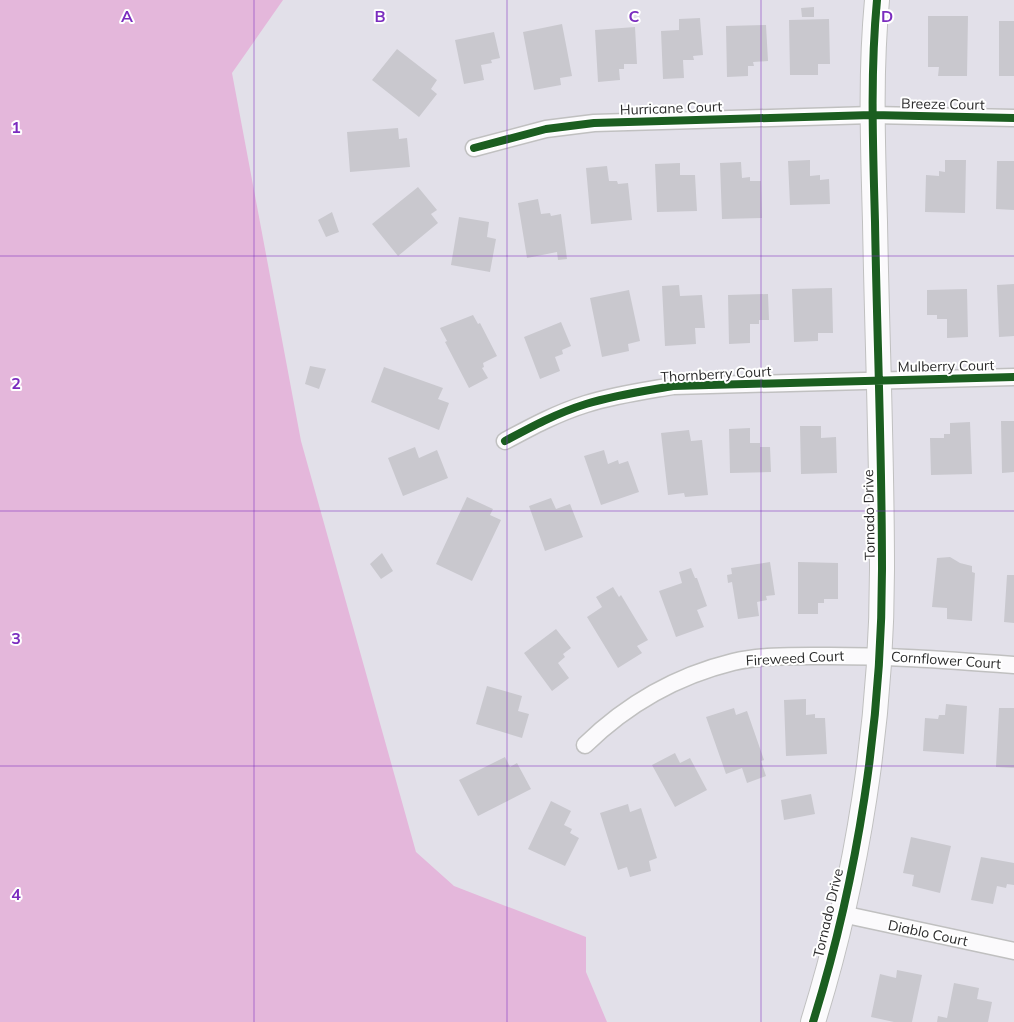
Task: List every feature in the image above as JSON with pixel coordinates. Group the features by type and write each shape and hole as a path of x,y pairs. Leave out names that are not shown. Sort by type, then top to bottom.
{"street":[{"name":"Tornado Drive","path":"813,1022 842,914 861,818 873,732 879,656 882,570 872,115 877,0"},
{"name":"Breeze Court","path":"872,115 1014,118"},
{"name":"Hurricane Court","path":"474,148 546,129 594,123 872,115"},
{"name":"Mulberry Court","path":"878,380 1014,377"},
{"name":"Thornberry Court","path":"505,441 546,419 585,404 628,393 673,386 878,380"},
{"name":"Cornflower Court","path":"879,656 1014,665"},
{"name":"Fireweed Court","path":"585,745 626,709 660,688 697,672 734,662 770,657 879,656"},
{"name":"Diablo Court","path":"842,914 1014,952"}],"shaded area":[{"path":"0,0 283,0 232,73 301,441 416,852 454,886 586,937 586,972 607,1022 0,1022"}],"building":[{"path":"814,7 814,17 802,17 801,8"},
{"path":"928,16 968,16 967,76 938,76 939,67 928,67"},
{"path":"700,18 703,55 693,56 694,60 683,60 684,78 663,79 661,31 679,30 679,19"},
{"path":"829,19 830,64 818,64 818,75 790,75 789,20"},
{"path":"999,21 1014,21 1014,76 999,76"},
{"path":"562,24 572,76 560,78 561,85 534,90 523,32"},
{"path":"766,25 768,61 753,62 754,66 748,66 748,76 727,77 726,26"},
{"path":"635,27 637,64 624,64 624,69 619,69 620,80 598,82 595,30"},
{"path":"494,32 500,58 491,60 492,63 481,65 484,80 464,84 455,40"},
{"path":"397,49 437,80 431,89 437,94 419,117 372,80"},
{"path":"398,128 399,139 407,138 410,167 350,172 347,132"},
{"path":"810,160 810,176 820,175 820,180 829,179 830,204 790,205 788,161"},
{"path":"945,160 966,160 965,213 925,212 926,175 939,176 939,171 945,172"},
{"path":"997,161 1014,161 1014,210 996,209"},
{"path":"741,162 742,178 750,177 750,181 761,181 762,218 722,219 720,163"},
{"path":"680,163 680,175 695,175 697,211 657,212 655,164"},
{"path":"607,166 609,181 617,181 618,184 628,183 632,220 591,224 586,168"},
{"path":"418,187 437,210 431,214 438,223 398,256 372,224"},
{"path":"538,199 541,214 550,213 551,216 561,214 567,259 558,260 557,252 527,258 518,203"},
{"path":"332,212 339,232 326,237 318,220"},
{"path":"459,217 489,222 487,237 496,239 490,272 451,265"},
{"path":"1014,284 1014,336 999,337 997,285"},
{"path":"679,285 680,296 702,295 705,328 695,328 696,344 665,346 662,286"},
{"path":"832,288 833,333 818,333 818,341 794,342 792,289"},
{"path":"967,289 968,337 947,338 947,319 937,319 937,315 927,315 927,290"},
{"path":"629,290 640,341 628,344 629,351 602,357 590,298"},
{"path":"768,294 769,320 759,320 759,324 750,324 750,343 729,344 728,295"},
{"path":"473,315 478,324 480,323 497,356 483,363 484,367 482,368 488,378 469,388 445,342 447,341 440,328"},
{"path":"561,322 571,346 562,350 563,354 555,357 560,371 540,379 524,337"},
{"path":"310,366 326,369 319,389 305,384"},
{"path":"384,367 443,388 438,399 449,403 439,430 371,402"},
{"path":"1001,421 1014,421 1014,472 1002,473"},
{"path":"970,422 972,474 931,475 930,438 944,438 944,434 950,434 950,423"},
{"path":"800,426 821,426 821,438 836,437 837,473 801,474"},
{"path":"750,428 750,443 760,443 760,447 770,447 771,472 730,473 729,429"},
{"path":"689,430 691,441 702,440 708,495 685,497 684,493 668,495 661,433"},
{"path":"415,447 419,458 437,450 448,478 403,496 388,458"},
{"path":"604,450 608,464 618,460 619,464 628,461 639,492 601,505 584,456"},
{"path":"467,497 493,509 490,515 501,520 472,581 436,564"},
{"path":"551,498 556,509 570,504 583,537 545,551 529,506"},
{"path":"382,553 393,571 381,579 370,564"},
{"path":"950,557 960,563 972,566 972,572 975,573 972,621 947,619 947,608 932,607 937,558"},
{"path":"770,562 775,595 766,596 767,600 757,602 759,616 738,619 732,582 728,583 727,575 732,574 731,568"},
{"path":"798,562 838,563 838,599 824,599 824,603 818,603 818,614 798,614"},
{"path":"691,568 695,578 697,578 707,606 697,610 704,627 676,637 659,591 682,583 679,572"},
{"path":"1007,575 1014,575 1014,623 1004,622"},
{"path":"613,587 619,597 621,595 648,640 637,646 642,653 618,668 587,617 602,607 596,597"},
{"path":"556,629 571,648 563,654 565,657 558,663 569,678 552,691 524,653"},
{"path":"487,686 522,696 518,711 529,714 522,738 476,724"},
{"path":"806,699 806,715 815,714 815,718 825,718 827,754 786,756 784,700"},
{"path":"946,704 967,706 964,754 923,751 925,718 938,719 939,715 945,715"},
{"path":"734,708 736,715 747,711 764,760 761,761 766,776 747,783 742,768 726,774 706,717"},
{"path":"999,708 1014,708 1014,768 996,767"},
{"path":"675,753 680,763 690,758 707,790 675,807 652,765"},
{"path":"505,757 510,767 517,763 531,789 478,816 459,780"},
{"path":"811,794 815,814 784,820 781,800"},
{"path":"551,801 571,811 564,825 572,829 570,833 579,838 565,866 528,849"},
{"path":"628,804 630,812 641,808 657,858 649,861 651,871 630,877 627,867 618,870 600,813"},
{"path":"911,837 951,846 940,893 912,886 914,875 903,873"},
{"path":"981,857 1014,863 1014,885 1007,884 1006,888 997,886 993,904 971,900"},
{"path":"897,970 922,975 912,1022 894,1022 871,1017 880,974 896,978"},
{"path":"954,983 979,988 977,999 992,1002 988,1022 937,1022 938,1016 947,1018"}],"cycle path":[{"path":"813,1022 829,967 855,855 872,741 878,684 882,569 873,166 873,56 877,0"},
{"path":"474,148 546,129 594,123 872,115 1014,118"},
{"path":"505,441 554,416 586,404 673,386 1014,377"}]}
